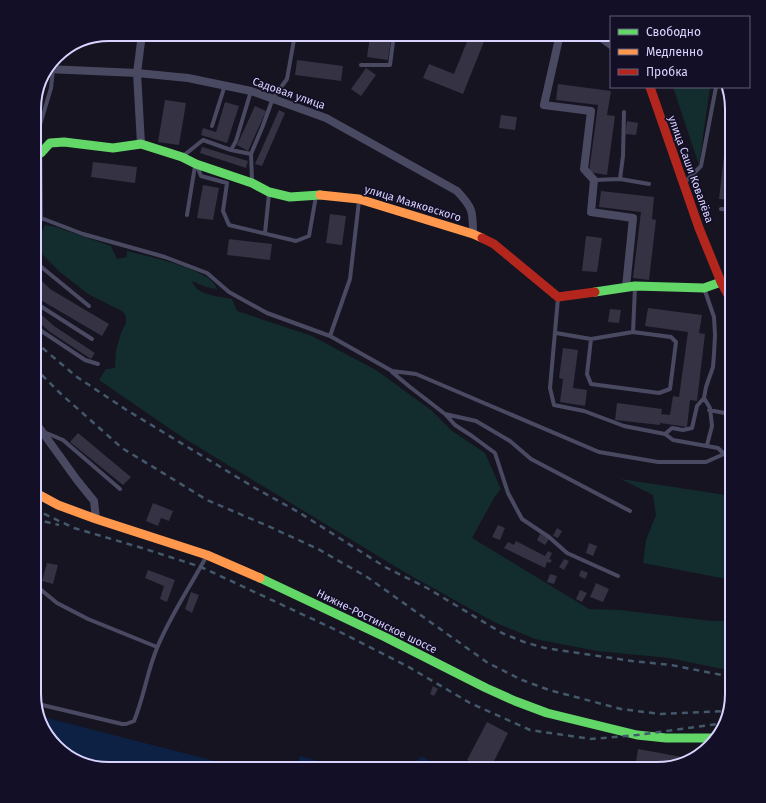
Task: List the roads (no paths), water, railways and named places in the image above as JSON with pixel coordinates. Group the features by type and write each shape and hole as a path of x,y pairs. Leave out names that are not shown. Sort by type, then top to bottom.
{"street":[{"path":"141,41 137,73 141,144"},
{"path":"558,41 544,105 591,111 584,169 594,180 591,212 633,218 630,286"},
{"name":"Садовая улица","path":"55,68 137,73 188,78 251,91 326,118 457,191 469,203 473,216 472,234"},
{"name":"улица Саши Ковалёва","path":"650,88 698,228 725,289"},
{"name":"улица Маяковского","path":"41,153 50,143 64,142 113,148 141,144 182,157 196,164 252,183 269,192 290,197 316,195 359,199 472,234 494,244 558,297"},
{"path":"558,297 630,286 704,288 721,282"},
{"path":"41,430 94,501 96,520"},
{"name":"Нижне-Ростинское шоссе","path":"41,496 58,505 96,520 207,555 269,582 491,690 547,713 637,735 666,738 708,738"}],"lane":[{"path":"252,183 251,154 273,98 287,79 294,41"},
{"path":"360,65 390,65 393,41"},
{"path":"41,122 51,88 52,73"},
{"path":"212,126 225,85"},
{"path":"683,184 701,166 716,88"},
{"path":"231,150 236,142 251,91"},
{"path":"620,179 623,156 624,112"},
{"path":"182,157 203,140 231,150 251,154"},
{"path":"41,153 41,218 83,234 165,257 207,272 229,292 267,314 330,336 392,371 445,414 454,425 495,453 508,493 522,520 549,537 567,553 618,576"},
{"path":"187,215 196,164"},
{"path":"196,164 201,176 227,183 223,211 229,225 296,241 309,236 316,195"},
{"path":"594,180 620,179 649,184"},
{"path":"265,233 269,192"},
{"path":"330,336 350,279 359,199"},
{"path":"721,209 725,209"},
{"path":"41,267 89,306"},
{"path":"721,282 725,281"},
{"path":"630,286 633,332"},
{"path":"665,434 672,428 683,430 692,428 697,406 704,398 712,367 715,335 714,317 704,288"},
{"path":"392,371 416,374 599,452 658,462 706,462 718,458 724,454 718,448 673,440 665,434 624,426 584,411 554,405 550,388 558,297"},
{"path":"41,306 92,339"},
{"path":"41,331 85,360 98,364"},
{"path":"556,333 591,339 633,332 671,337 676,342 670,389 659,393 591,384 587,374 591,339"},
{"path":"704,398 710,408 709,410 712,426 707,445"},
{"path":"709,410 725,413"},
{"path":"445,414 476,421 510,441 531,459 630,511"},
{"path":"41,430 63,440 120,489"},
{"path":"42,705 122,724 134,721 157,647 207,555"},
{"path":"41,590 58,604 88,619 157,647"}],"water":[{"path":"46,718 219,762 109,762 92,760 79,755 58,739 50,728"},
{"path":"300,756 322,762 298,762"},
{"path":"422,756 431,762 416,762"}],"railway":[{"path":"41,347 77,377 125,409 255,488 300,513 385,567 427,588 502,633 524,642 545,648 632,661 671,665 725,676"},
{"path":"41,374 61,394 122,448 207,500 318,549 367,577 488,663 522,680 549,690 621,709 660,714 723,711"},
{"path":"41,512 74,528 201,567 336,630 407,666 470,703 530,730 591,739 637,735 718,724"},
{"path":"41,521 59,525"}]}
